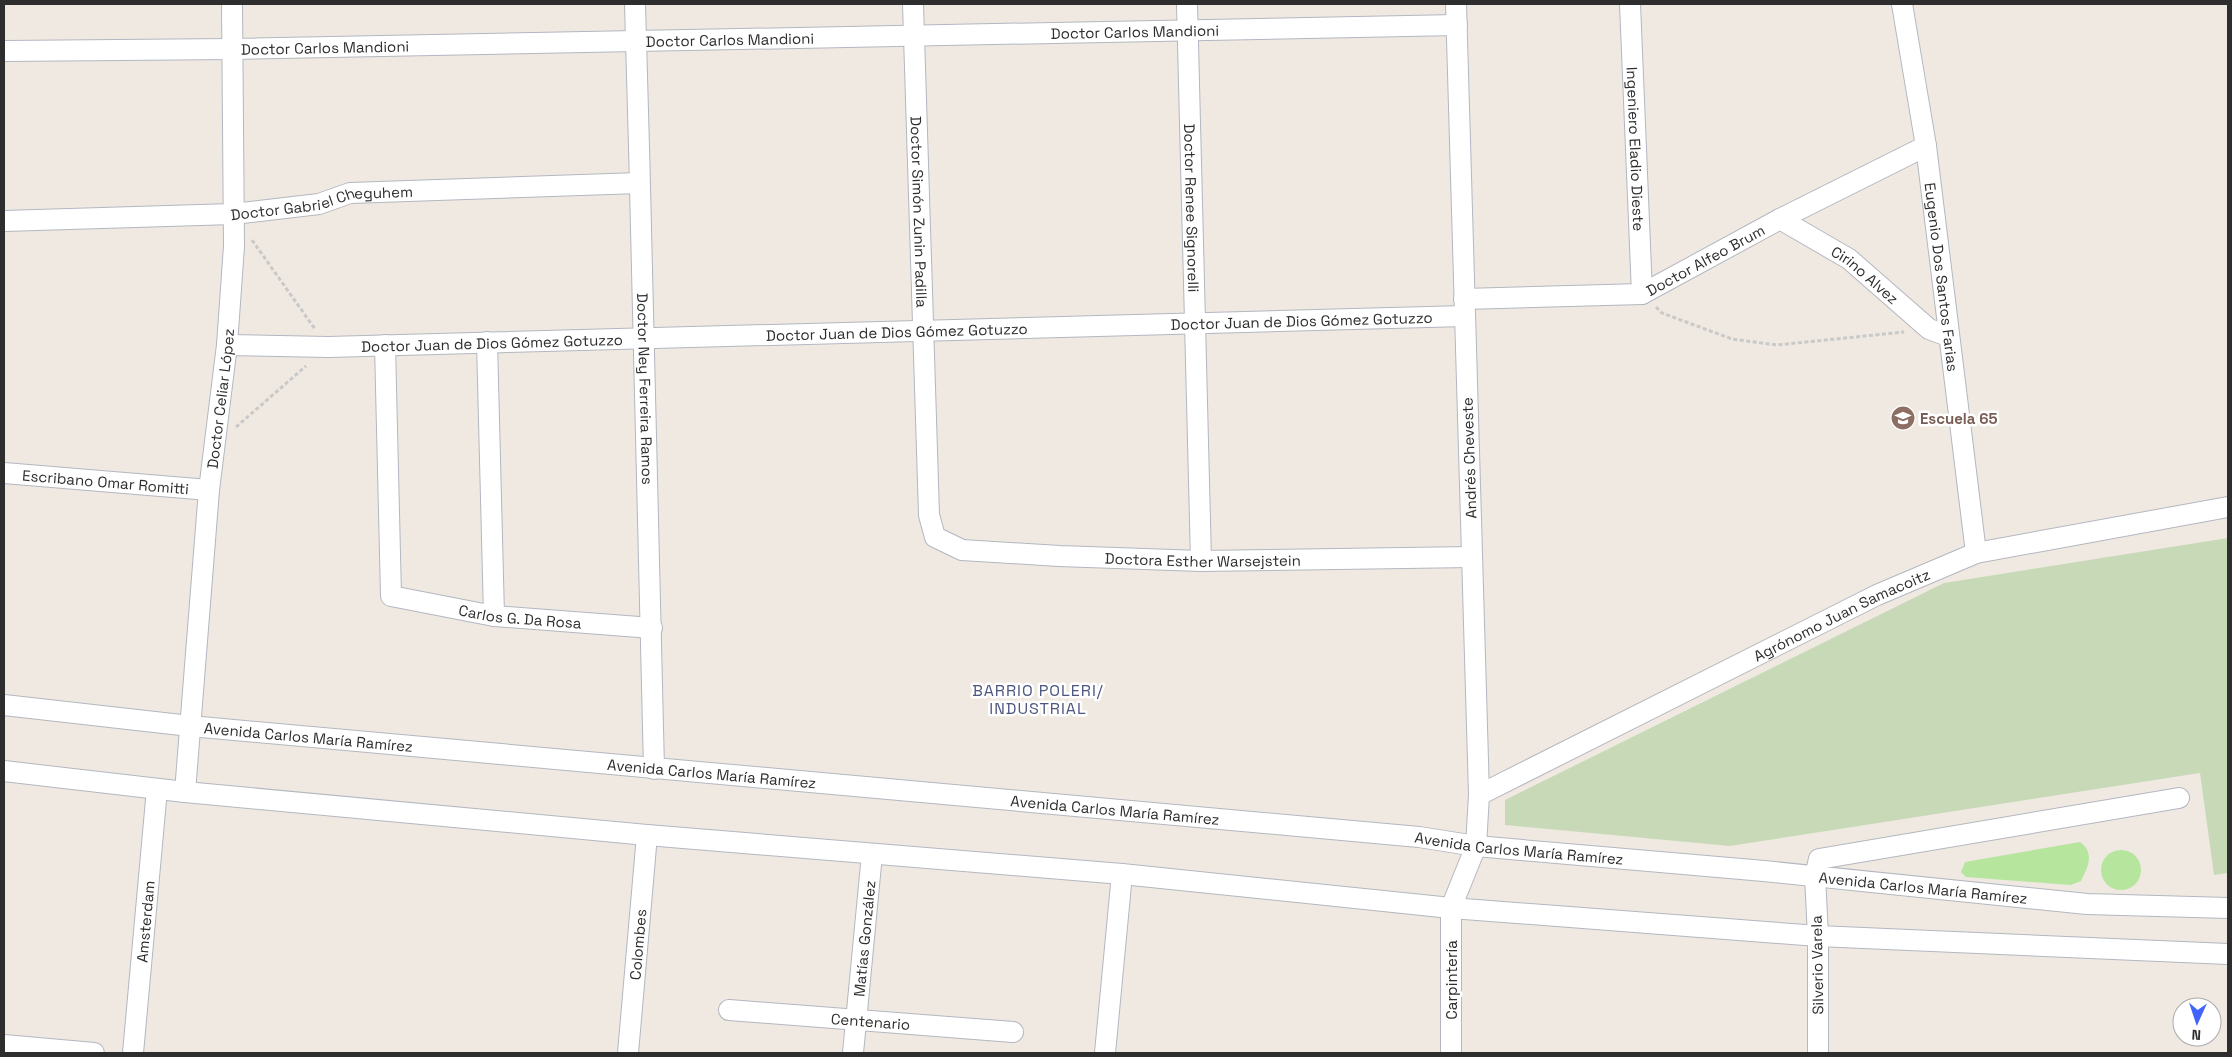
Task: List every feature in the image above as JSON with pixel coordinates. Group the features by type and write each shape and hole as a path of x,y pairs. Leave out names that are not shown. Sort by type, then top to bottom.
{"street":[{"name":"Doctor Celiar López","path":"185,792 209,490 227,345 234,246 232,4"},
{"name":"Doctor Simón Zunin Padilla","path":"912,4 929,516 935,537"},
{"name":"Doctor Renee Signorelli","path":"1187,4 1201,561"},
{"name":"Andrés Cheveste","path":"1451,908 1476,846 1479,795 1456,4"},
{"name":"Ingeniero Eladio Dieste","path":"1630,4 1642,294"},
{"name":"Eugenio Dos Santos Farias","path":"1902,4 1926,146 1939,332 1976,553"},
{"name":"Doctor Ney Ferreira Ramos","path":"633,6 636,41 639,183 646,338 654,769"},
{"name":"Doctor Carlos Mandioni","path":"4,51 233,49 1456,25"},
{"name":"Doctor Alfeo Brum","path":"1465,307 1642,294 1780,219 1926,146"},
{"name":"Doctor Gabriel Cheguhem","path":"4,221 234,214 319,204 350,193 639,183"},
{"name":"Cirino Alvez","path":"1780,219 1849,259 1939,332"},
{"name":"Doctor Juan de Dios Gómez Gotuzzo","path":"227,345 328,347 1194,323 1465,307"},
{"path":"486,342 494,616"},
{"name":"Carlos G. Da Rosa","path":"385,345 390,596 494,616 652,628"},
{"name":"Escribano Omar Romitti","path":"4,473 209,490"},
{"name":"Agrónomo Juan Samacoitz","path":"1479,795 1877,595 1976,553 2228,507"},
{"name":"Doctora Esther Warsejstein","path":"935,537 962,550 1201,561 1472,557"},
{"name":"Avenida Carlos María Ramírez","path":"4,705 190,726 1419,837 1476,846 1815,876 2087,904 2228,908"},
{"path":"4,771 185,792 647,835 1122,874 1451,908 1818,936 2228,954"},
{"name":"Amsterdam","path":"133,1053 157,789"},
{"path":"1815,876 1819,859 2180,798"},
{"name":"Colombes","path":"628,1053 647,835"},
{"name":"Matías González","path":"853,1053 872,854"},
{"path":"1105,1053 1122,874"},
{"name":"Silverio Varela","path":"1815,876 1818,936 1818,1053"},
{"name":"Carpintería","path":"1451,908 1451,1053"},
{"name":"Centenario","path":"729,1010 1012,1032"},
{"path":"4,1045 94,1053"}],"path":[{"path":"214,446 328,347 250,237"},
{"path":"1642,294 1662,313 1732,339 1777,345 1939,332"}],"green space":[{"path":"2228,538 2228,873 2214,875 2200,773 1730,846 1505,825 1505,800 1944,583"},
{"path":"2080,842 2085,846 2089,855 2088,865 2081,881 2071,885 1966,877 1961,872 1965,862"},
{"path":"2117,850 2125,850 2132,853 2138,859 2141,870 2138,881 2132,887 2125,890 2117,890 2110,887 2104,881 2101,874 2101,866 2104,859 2110,853"}],"place":[{"name":"Escuela 65","path":"1903,418"}],"district":[{"name":"BARRIO POLERI/ INDUSTRIAL","path":"1038,699"}]}
